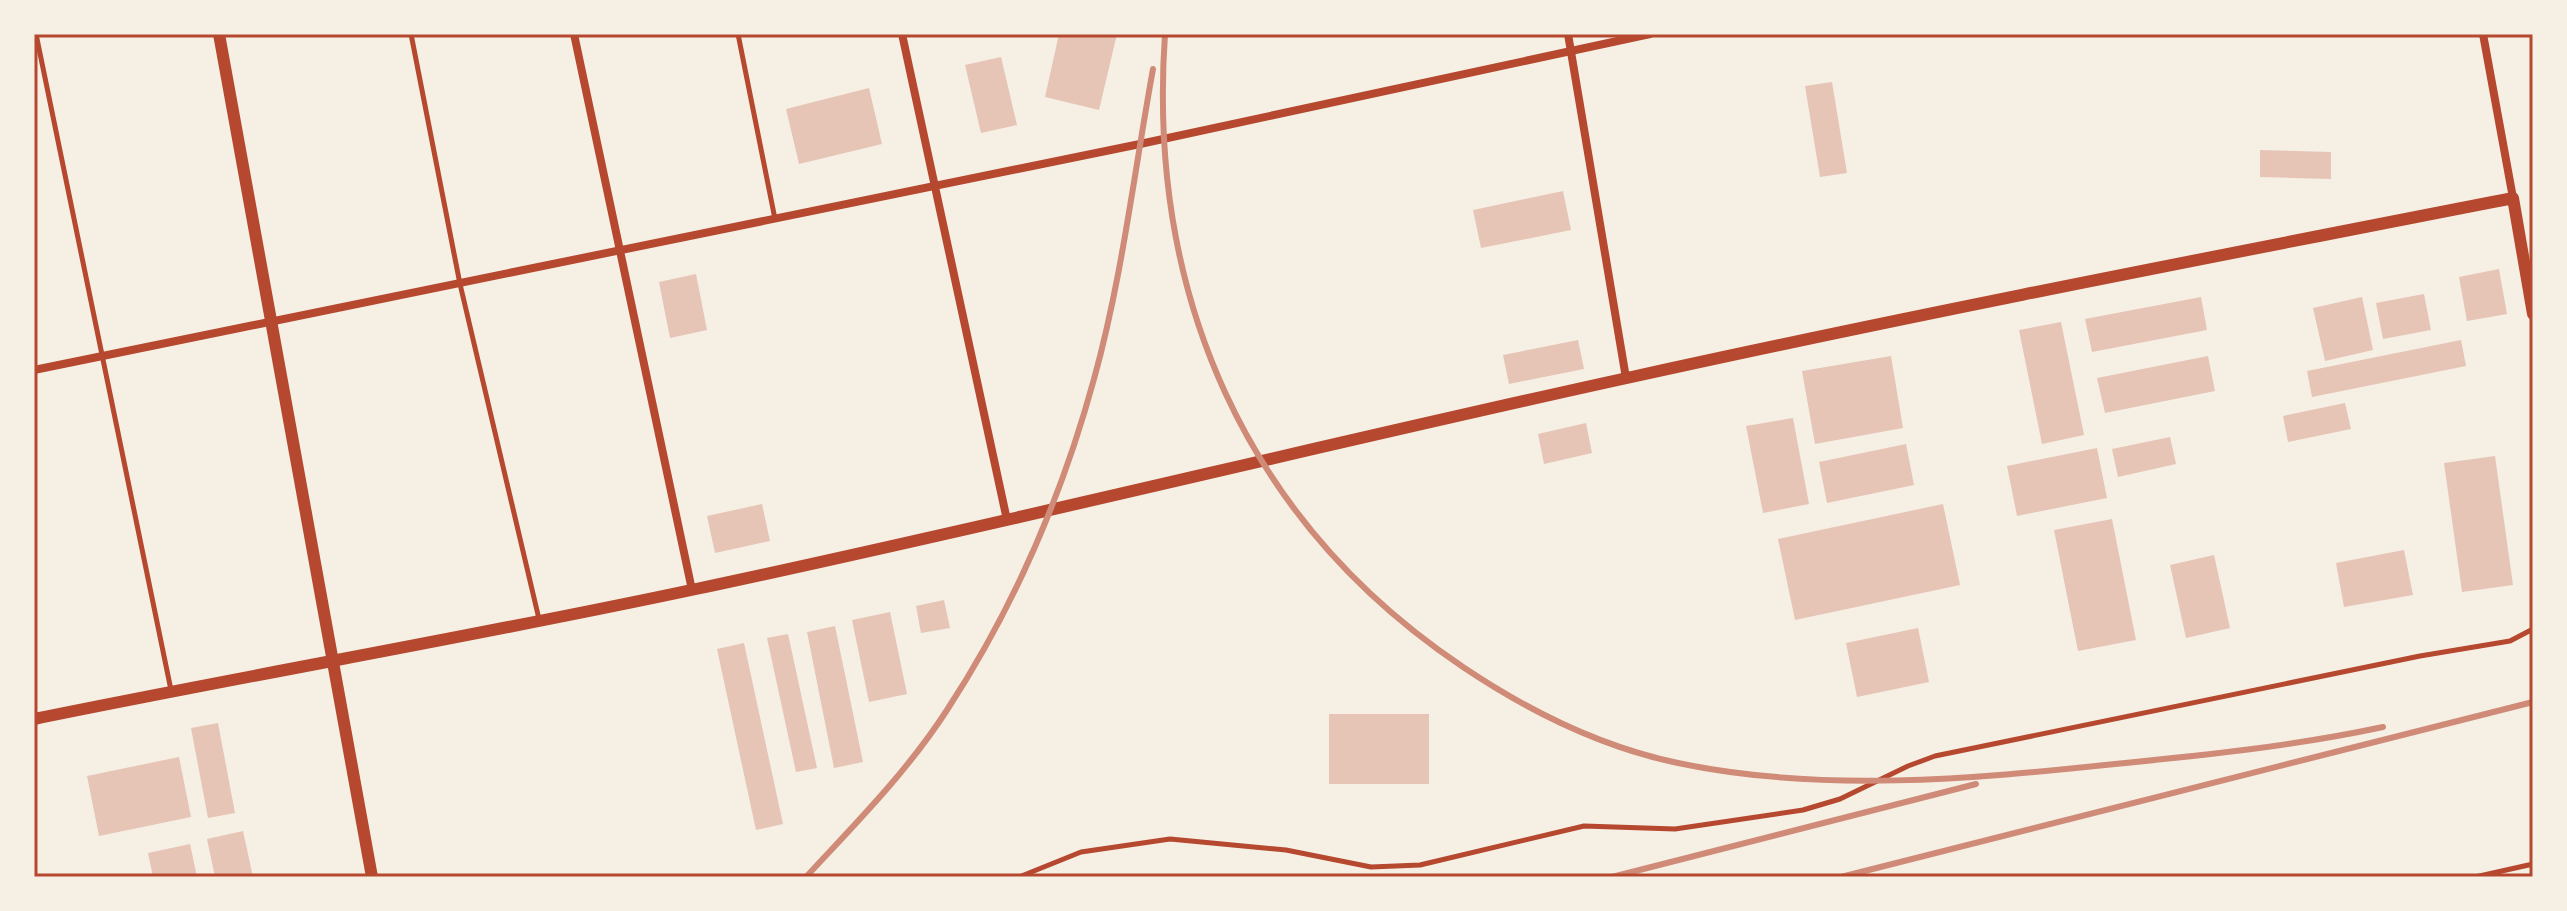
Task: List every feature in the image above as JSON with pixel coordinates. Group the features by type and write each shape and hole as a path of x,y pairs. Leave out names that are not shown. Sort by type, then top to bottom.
{"street":[{"path":"219,34 372,877"},
{"path":"574,34 692,590"},
{"path":"902,34 1007,520"},
{"path":"1568,34 1626,378"},
{"path":"34,370 775,219 1650,34"},
{"path":"2483,34 2533,314"},
{"path":"34,719 333,663 692,590 1626,378 2513,198"}],"lane":[{"path":"36,34 171,691"},
{"path":"411,34 460,284 540,621"},
{"path":"738,34 775,219"},
{"path":"1019,877 1081,852 1170,839 1286,850 1371,867 1420,865 1584,826 1675,829 1803,810 1840,799 1935,756 2420,656 2510,641 2533,629"},
{"path":"2475,877 2533,864"}],"building":[{"path":"1059,34 1117,34 1099,110 1045,97"},
{"path":"1001,57 1017,125 981,133 965,65"},
{"path":"1832,82 1847,173 1820,177 1805,86"},
{"path":"869,88 882,144 799,164 786,109"},
{"path":"2260,150 2331,152 2331,179 2260,177"},
{"path":"1563,191 1571,230 1481,248 1473,210"},
{"path":"2499,269 2507,314 2467,321 2459,277"},
{"path":"696,274 707,330 670,338 659,282"},
{"path":"2424,294 2431,330 2383,339 2376,303"},
{"path":"2201,297 2207,330 2092,352 2085,319"},
{"path":"2362,297 2373,350 2325,361 2313,308"},
{"path":"2061,322 2084,435 2042,444 2019,330"},
{"path":"1578,340 1584,369 1509,384 1503,355"},
{"path":"2461,340 2466,366 2312,397 2307,371"},
{"path":"1891,356 1903,428 1815,444 1802,371"},
{"path":"2208,356 2215,391 2105,413 2097,378"},
{"path":"2345,403 2351,429 2288,442 2283,416"},
{"path":"1793,418 1809,504 1763,513 1746,426"},
{"path":"1586,423 1592,453 1544,464 1538,434"},
{"path":"2170,437 2176,464 2118,477 2112,449"},
{"path":"1906,444 1914,485 1827,503 1819,462"},
{"path":"2097,448 2107,498 2017,516 2007,466"},
{"path":"2495,456 2513,585 2462,592 2444,463"},
{"path":"762,504 770,541 715,553 707,516"},
{"path":"1943,504 1960,585 1795,620 1778,539"},
{"path":"2112,519 2136,640 2078,651 2054,530"},
{"path":"2404,550 2413,595 2344,607 2336,563"},
{"path":"2214,555 2230,628 2186,638 2170,565"},
{"path":"944,600 950,628 921,633 916,606"},
{"path":"890,612 907,694 869,702 852,620"},
{"path":"835,626 863,762 834,768 807,632"},
{"path":"1918,628 1929,682 1857,697 1846,643"},
{"path":"788,634 817,768 796,772 767,638"},
{"path":"744,643 783,824 756,830 717,649"},
{"path":"1329,714 1429,714 1429,784 1329,784"},
{"path":"218,723 235,813 208,818 191,728"},
{"path":"179,757 191,817 99,836 87,776"},
{"path":"243,831 253,877 215,877 207,839"},
{"path":"190,844 197,877 153,877 148,853"}],"railway":[{"path":"1165,34 1164,130 1173,222 1194,309 1225,392 1268,470 1322,542 1387,608 1463,667 1513,698 1593,737 1649,756 1732,772 1841,780 1951,778 2061,769 2250,749 2383,727"},
{"path":"806,877 880,797 947,710 1014,592 1051,509 1081,423 1104,341 1153,69"},
{"path":"1841,877 2533,702"},
{"path":"1612,877 1976,784"}]}
